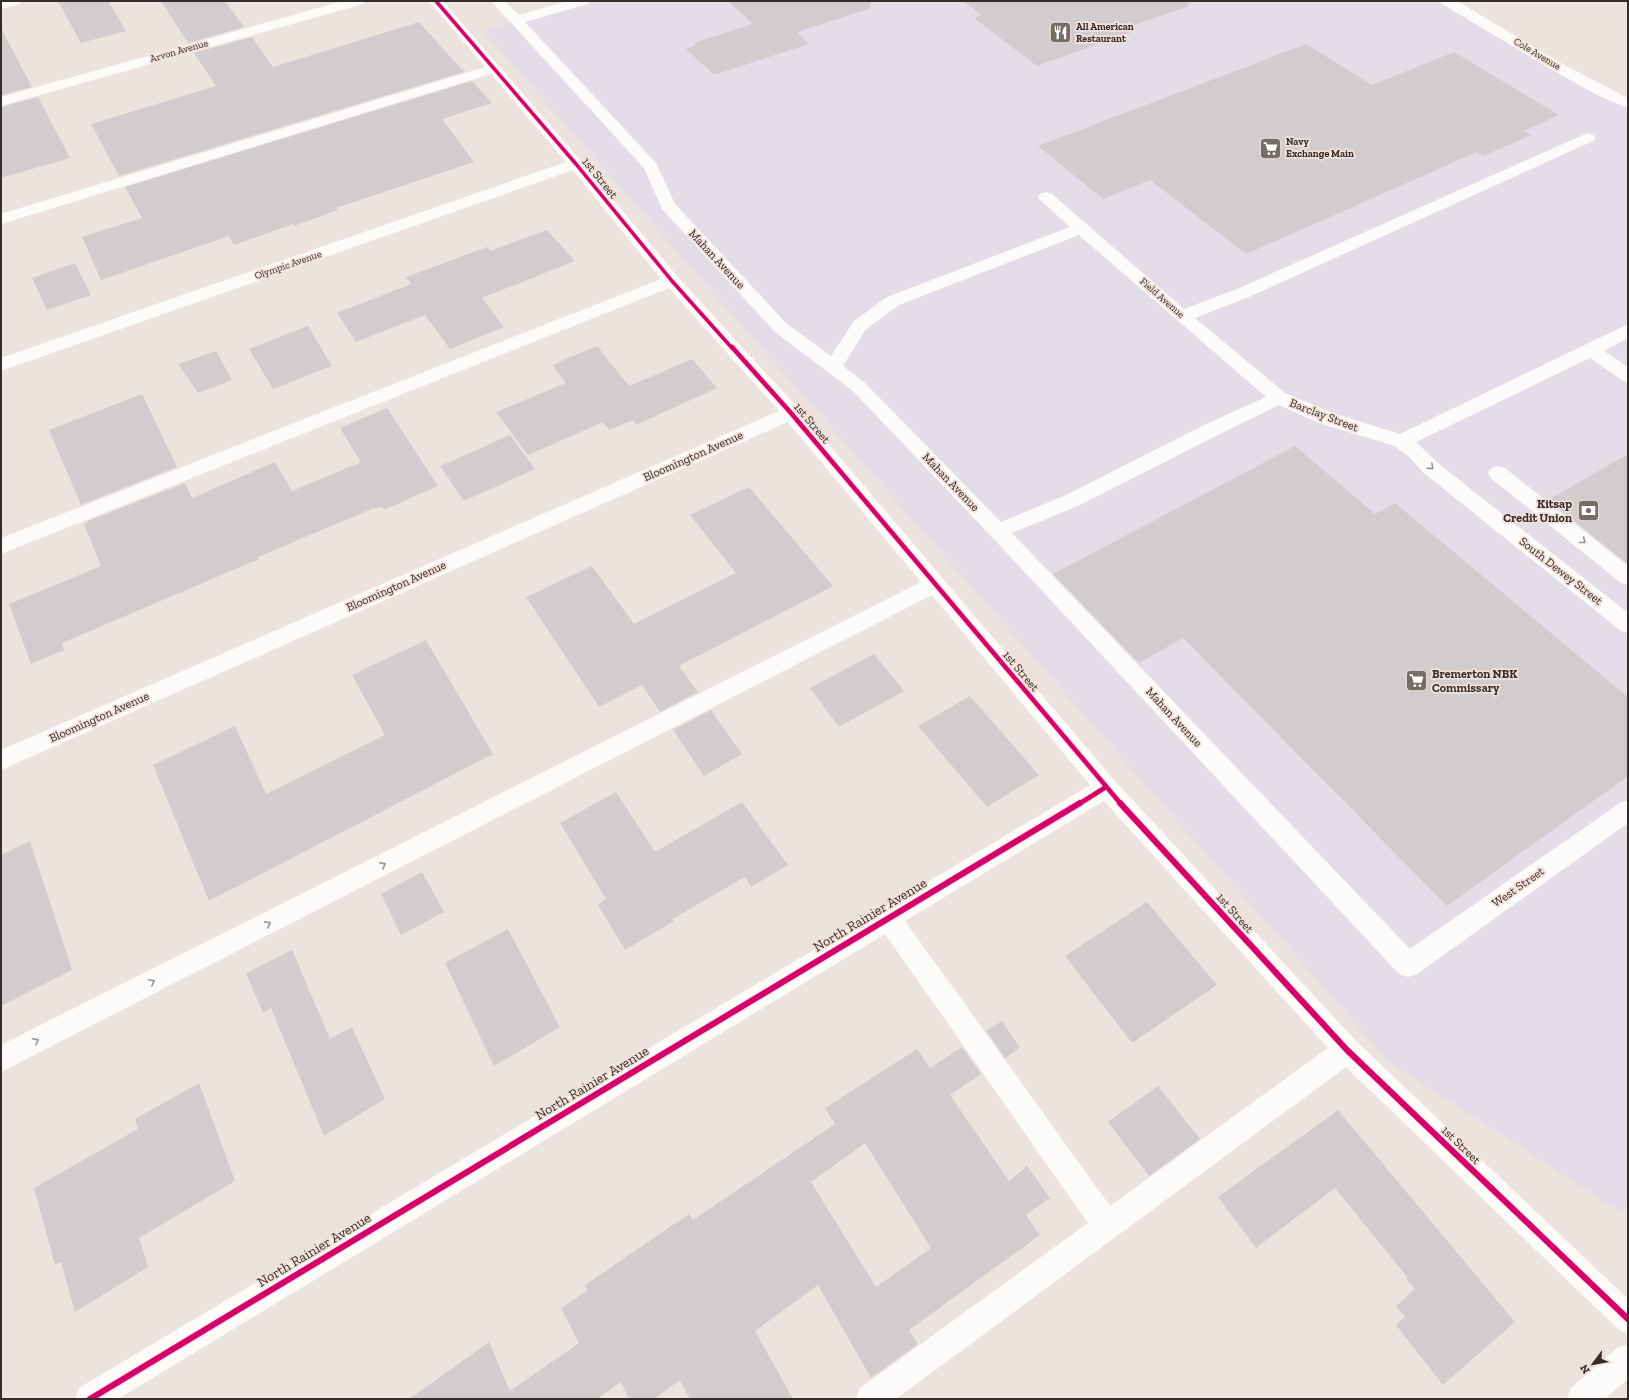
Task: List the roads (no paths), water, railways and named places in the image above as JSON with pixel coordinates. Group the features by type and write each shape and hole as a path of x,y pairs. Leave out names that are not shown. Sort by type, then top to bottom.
{"street":[{"path":"1,5 15,1"},
{"name":"Arvon Avenue","path":"1,102 358,1"},
{"name":"1st Street","path":"436,1 492,69 576,164 672,281 791,413 1106,787 1347,1050 1628,1319"},
{"name":"Mahan Avenue","path":"498,1 650,166 668,206 781,328 859,387 998,531 1408,965"},
{"path":"516,20 582,1"},
{"name":"Cole Avenue","path":"1447,1 1608,96 1628,104"},
{"path":"1,219 492,69"},
{"path":"1182,316 1243,293 1588,138"},
{"name":"Olympic Avenue","path":"1,365 576,164"},
{"name":"Field Avenue","path":"1046,197 1182,316 1279,398"},
{"path":"833,367 860,325 893,301 1082,228"},
{"path":"1,546 672,281"},
{"path":"1402,442 1591,350 1628,330"},
{"path":"1591,350 1628,376"},
{"name":"Barclay Street","path":"998,531 1071,501 1211,430 1279,398 1326,418 1402,442"},
{"name":"Bloomington Avenue","path":"1,760 791,413"},
{"name":"South Dewey Street","path":"1402,442 1416,452 1432,469 1628,625"},
{"path":"1498,473 1628,577"},
{"path":"1,1059 935,584"},
{"name":"North Rainier Avenue","path":"90,1399 1106,787"},
{"name":"West Street","path":"1408,965 1628,810"},
{"path":"888,918 1107,1226"},
{"path":"871,1399 1347,1050"},
{"path":"1582,1399 1628,1359"}],"place":[{"name":"All American Restaurant","path":"1061,33"},
{"name":"Navy Exchange Main","path":"1270,148"},
{"name":"Kitsap Credit Union","path":"1588,511"},
{"name":"Bremerton NBK Commissary","path":"1417,681"}]}
